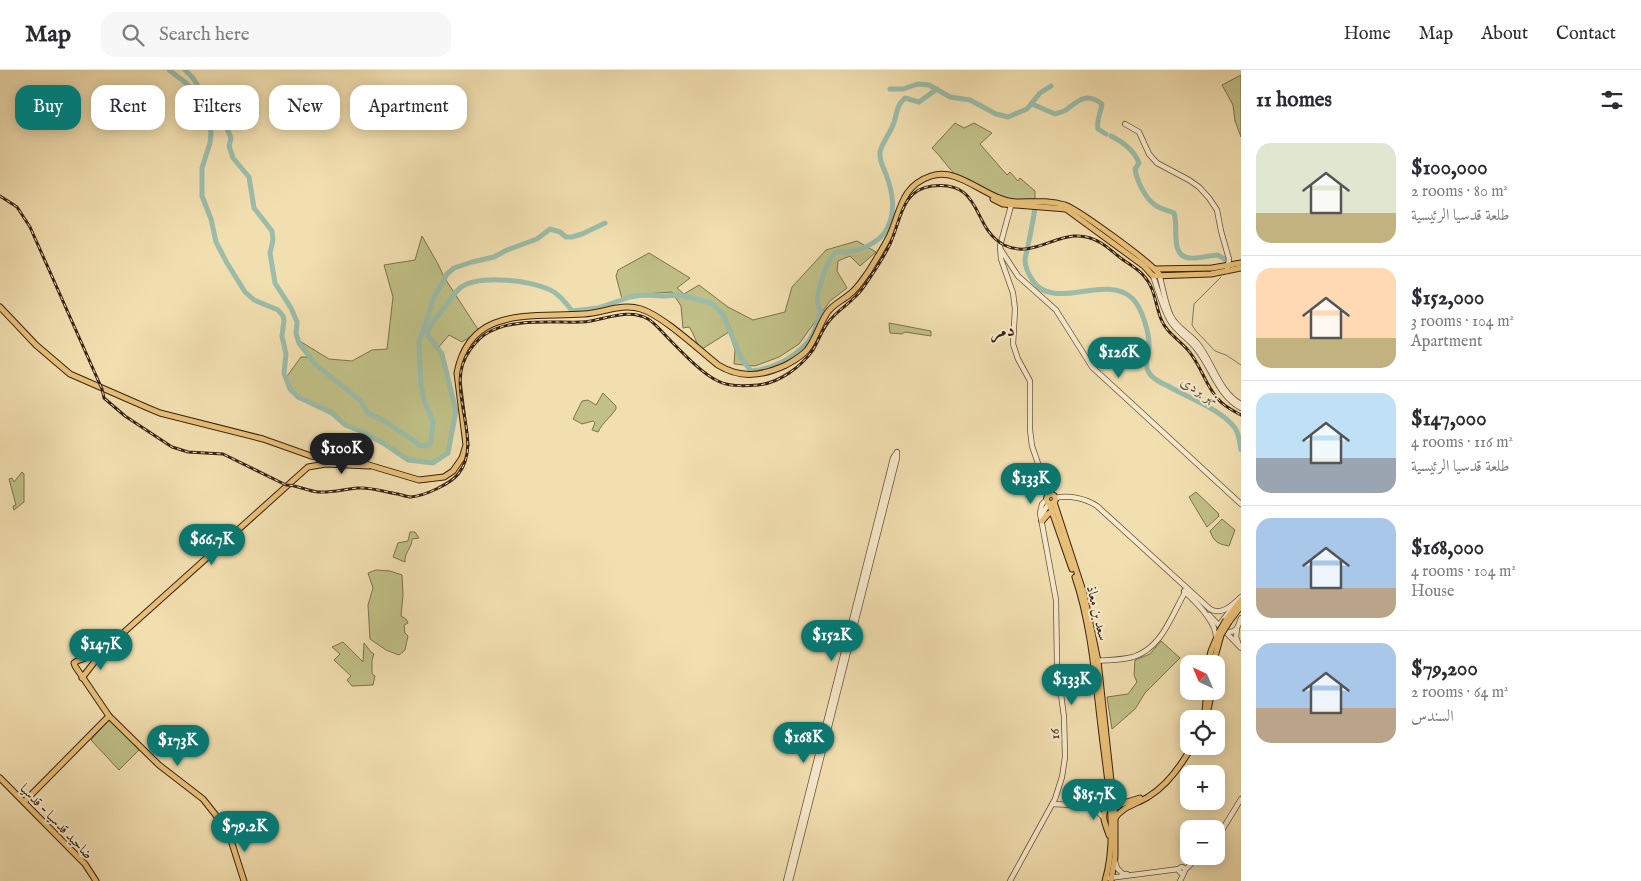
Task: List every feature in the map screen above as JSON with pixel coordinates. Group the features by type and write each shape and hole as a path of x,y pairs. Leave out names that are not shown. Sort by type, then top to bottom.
{"main road":[{"path":"0,307 54,361 81,380 160,413 263,439 305,454 372,466 419,480 444,477 453,471 462,458 466,445 457,381 459,363 466,346 485,327 506,318 586,314 613,308 629,307 640,309 656,316 718,365 734,373 766,374 791,362 807,349 831,308 861,282 888,239 905,195 920,182 935,175 948,175 1012,204 1041,202 1066,206 1147,262 1154,273 1211,274 1241,263"},
{"path":"1227,269 1241,268"},
{"path":"305,454 308,467"},
{"path":"317,457 320,465"},
{"path":"82,678 103,651 308,467 320,465 372,466"},
{"name":"سعد بن معاذ","path":"1051,499 1053,511 1081,596 1093,663 1108,784 1110,840 1105,879"},
{"name":"سعد بن معاذ","path":"1051,499 1084,594 1098,661 1115,818 1115,857 1112,880"},
{"path":"1041,518 1053,511"},
{"path":"1209,655 1241,598"},
{"path":"1228,621 1241,606"},
{"path":"1215,655 1221,634"},
{"path":"103,651 74,663 82,678 109,716 159,765 204,799 228,831 244,881"},
{"path":"24,802 109,716"},
{"path":"1110,840 1103,817 1107,807 1139,799 1159,786 1171,774 1184,755"},
{"path":"1115,818 1120,811 1140,802 1160,788 1179,768 1186,755"},
{"name":"ضاحيد قدسيا - قدسيا","path":"0,778 85,864 96,881"}],"street":[{"path":"1125,124 1139,132 1149,154 1157,163 1200,187 1209,198 1217,210 1229,258 1227,269"},
{"path":"1012,204 1000,246 1001,259 1015,309 1013,344 1018,359 1030,381 1030,430 1032,446 1051,499 1064,496 1078,498 1097,506 1186,590 1219,625 1221,634"},
{"path":"1001,250 1018,276 1056,310 1092,367 1241,504"},
{"path":"1154,273 1171,316 1197,343 1224,388 1241,406"},
{"path":"897,452 880,530 788,881 893,458 897,452"},
{"name":"16","path":"1010,881 1053,804 1062,777 1065,757 1064,717 1057,664 1056,600 1040,509 1051,499"},
{"path":"1098,661 1132,658 1148,651 1160,638 1186,590"},
{"path":"1186,590 1215,612 1222,611 1241,598"},
{"path":"1219,625 1241,598"},
{"path":"1201,607 1215,629 1241,648"},
{"path":"1241,618 1236,629 1236,637 1241,648"},
{"path":"1221,634 1232,632 1236,629"},
{"path":"1091,806 1103,799 1108,784"},
{"path":"1225,825 1241,799"},
{"path":"1053,804 1107,807"},
{"path":"1083,806 1097,811 1103,817"},
{"path":"1115,857 1117,868 1123,874 1182,870 1189,865"},
{"path":"1180,881 1182,870"},
{"path":"1105,879 1112,880 1136,874"}],"green space":[{"path":"1241,75 1241,137 1235,121 1233,105 1222,85"},
{"path":"955,123 964,128 974,123 992,133 980,144 1007,175 1010,172 1018,181 1020,178 1035,191 1035,201 1005,200 954,174 932,148"},
{"path":"422,236 444,277 479,331 462,342 449,335 438,348 442,354 456,411 448,453 433,463 408,460 363,432 345,425 332,413 298,397 290,389 285,379 301,357 310,357 298,340 329,359 352,361 372,350 387,349 393,297 384,265 415,260"},
{"path":"857,241 876,252 860,266 850,256 838,261 837,271 847,288 830,301 799,344 779,357 755,366 734,364 735,350 729,332 702,349 689,327 683,328 681,306 672,292 631,295 622,299 616,276 618,270 649,253 690,278 677,288 684,294 699,285 728,307 753,320 785,312 792,287 826,250"},
{"path":"889,323 931,331 931,336 905,332 902,334 890,333"},
{"path":"603,393 616,406 616,409 598,432 592,430 595,423 593,421 582,424 573,419 582,401 588,400 596,405"},
{"path":"22,472 24,474 24,502 14,510 13,506 16,505 9,479 12,478 14,482"},
{"path":"1196,492 1219,516 1207,527 1189,497"},
{"path":"1222,519 1235,530 1229,546 1217,542 1210,531"},
{"path":"410,532 415,532 419,538 412,539 405,562 393,557 398,543 408,541"},
{"path":"376,570 390,571 402,575 401,616 408,623 404,625 405,633 408,636 405,650 399,655 386,650 370,639 368,605 373,588 368,573"},
{"path":"1161,641 1180,658 1145,693 1135,709 1112,729 1107,697 1128,694 1137,682 1134,675 1135,660 1150,654"},
{"path":"343,642 363,662 364,643 374,654 372,660 372,674 375,676 373,685 352,686 347,680 351,676 334,660 340,654 332,647"},
{"path":"109,719 139,750 119,770 91,740"}],"waterway":[{"path":"169,70 203,100 210,121 211,133 210,143 202,168 202,196 211,219 216,242 245,292 254,300 278,310 283,316 282,336 286,354 284,373 290,389 298,397 332,413 345,425 383,443 408,460 433,463 448,453 456,411 442,354 427,334 432,322 455,293 468,284 493,280 534,284 554,292 572,311 598,308 630,297 643,295 680,295 711,303 723,314 741,358 751,371 778,364 795,354 808,342 813,334 821,311 818,306 820,285 833,255 837,252 848,252 865,247 880,238 890,222 892,195 880,152 893,125 900,104 905,98 919,102 937,89"},
{"path":"185,70 193,78 226,126 231,138 229,146 233,158 249,177 254,208 272,231 273,240 270,253 275,283 291,308 297,322 296,334 299,343 316,365 360,400 368,413 386,422 420,445 425,446 431,443 433,421 425,403 421,386 419,342 432,301 447,274 454,268 494,257 537,239 550,229 560,232 566,237 572,237 605,223"},
{"path":"890,89 903,89 918,84 929,85 950,97 970,100 996,114 1008,117 1027,109 1040,93 1051,86"},
{"path":"1032,104 1055,114 1065,111 1083,99 1091,98 1096,100 1102,104 1098,129 1106,134"},
{"path":"1111,136 1128,147 1137,158 1139,163 1135,169 1136,174 1142,189 1151,202 1174,213 1179,252 1183,256 1190,258 1218,255 1226,260"},
{"name":"نهر بردى","path":"1035,208 1025,260 1026,269 1033,281 1042,290 1054,293 1108,289 1121,291 1132,298 1142,314 1147,329 1149,342 1147,364 1149,373 1157,381 1213,410 1229,421 1235,428 1241,450"},
{"path":"1221,277 1194,304 1192,325 1215,351 1226,355 1241,365"}],"railway":[{"path":"0,196 17,207 30,227 102,389 104,398 125,416 172,447 188,452 223,454 286,485 318,492 363,488 411,497 437,489 455,477 466,459 468,445 461,396 460,380 463,365 476,342 489,332 510,325 534,322 582,322 632,314 648,319 698,367 722,383 737,386 758,385 781,378 796,368 808,356 830,320 863,288 888,248 907,201 921,189 932,186 949,186 961,190 975,207 986,228 1004,245 1016,249 1028,249 1075,236 1088,237 1106,246 1139,271 1147,280 1166,328 1192,355 1214,394 1224,405 1241,415"}],"district":[{"name":"دمر","path":"1003,329"}]}
